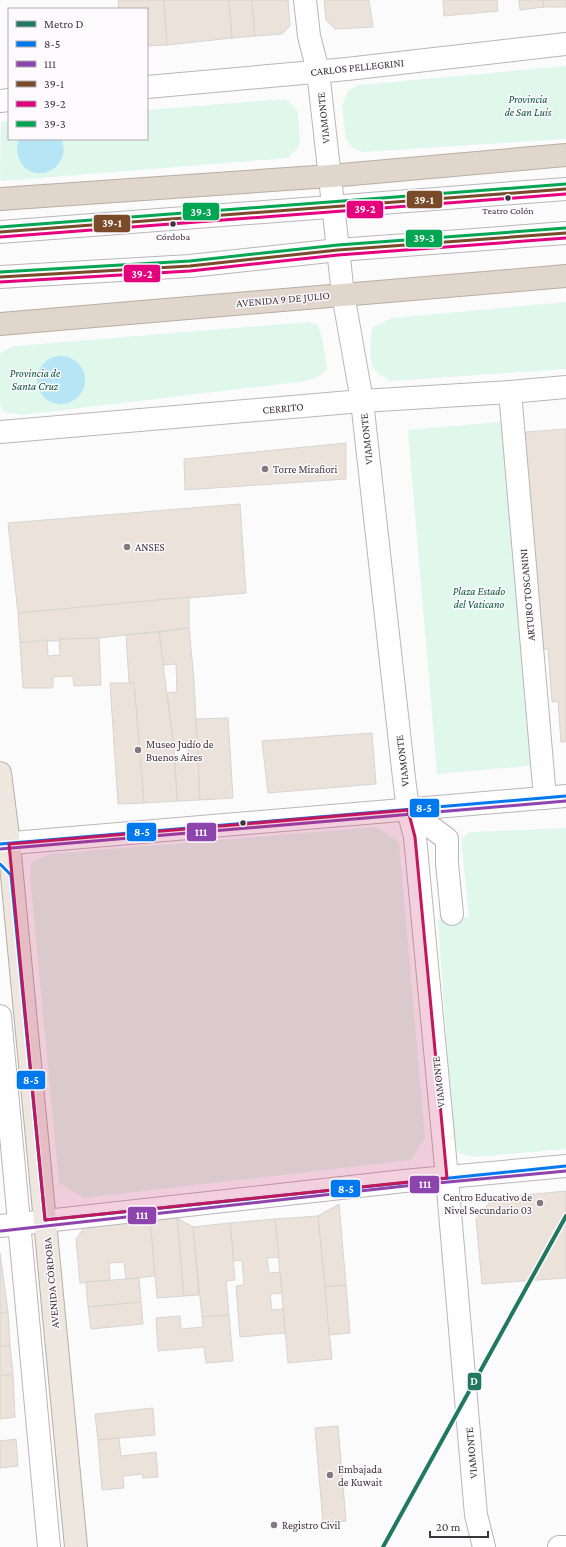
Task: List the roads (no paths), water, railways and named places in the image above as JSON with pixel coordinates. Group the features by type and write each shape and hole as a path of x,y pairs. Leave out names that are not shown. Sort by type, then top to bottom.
{"highway":[{"path":"0,199 330,176 566,155"},
{"name":"AVENIDA 9 DE JULIO","path":"0,324 566,276"}],"main road":[{"name":"AVENIDA CÓRDOBA","path":"0,773 6,869 45,1220 76,1547"}],"street":[{"name":"VIAMONTE","path":"305,0 309,36 318,71 343,294 362,401 408,810 415,837 448,1178 476,1507 484,1547"},
{"name":"CARLOS PELLEGRINI","path":"148,87 318,71 566,44"},
{"path":"0,232 566,189"},
{"path":"0,277 190,266 338,250 566,233"},
{"name":"CERRITO","path":"0,432 362,401 566,387"},
{"name":"ARTURO TOSCANINI","path":"510,392 545,798"},
{"path":"5,844 566,796"},
{"path":"408,810 447,839 452,914"},
{"path":"0,1016 9,1225 49,1547"},
{"path":"9,1225 566,1166"},
{"path":"559,1547 566,1546"}],"water":[{"path":"19,140 61,140 64,150 63,156 53,169 48,172 35,173 24,167 18,157 17,145"},
{"path":"61,356 70,358 78,363 83,371 85,380 83,389 78,397 70,402 61,404 52,402 44,397 39,389 37,380 39,371 44,363 52,358"}],"metro line":[{"name":"D","path":"383,1547 566,1216"}],"place":[{"name":"Teatro Colón","path":"508,198"},
{"name":"Córdoba","path":"173,224"},
{"name":"Torre Mirafiori","path":"265,469"},
{"name":"ANSES","path":"127,547"},
{"name":"Museo Judío de Buenos Aires","path":"138,750"},
{"name":"Centro Educativo de Nivel Secundario 03","path":"540,1203"},
{"name":"Embajada de Kuwait","path":"330,1475"},
{"name":"Registro Civil","path":"274,1525"}],"park label":[{"name":"Provincia de San Luis","path":"528,105"},
{"name":"Provincia de Santa Cruz","path":"35,379"},
{"name":"Plaza Estado del Vaticano","path":"479,597"}]}
